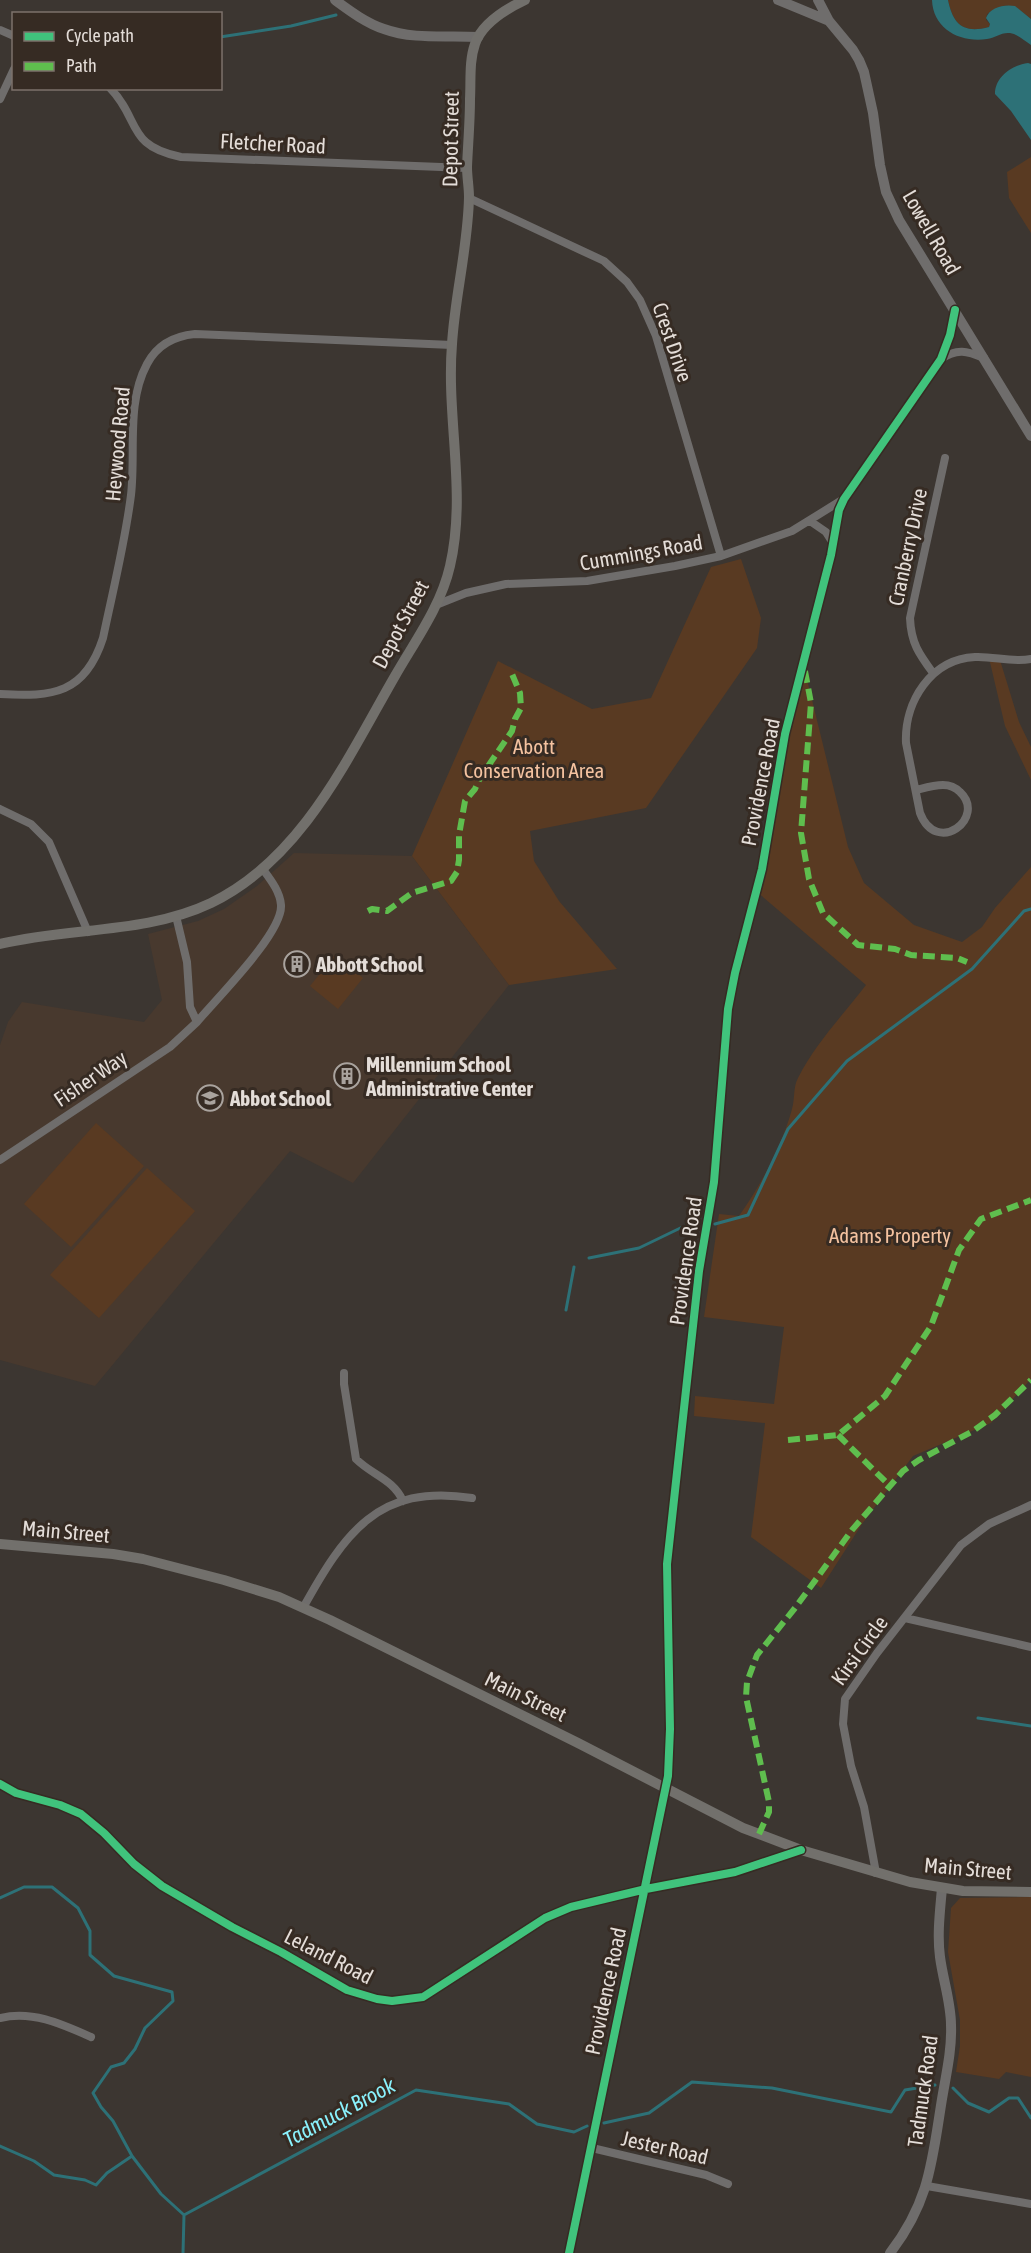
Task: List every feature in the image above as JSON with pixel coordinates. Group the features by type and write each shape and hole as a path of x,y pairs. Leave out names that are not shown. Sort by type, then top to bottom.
{"main road":[{"name":"Depot Street","path":"0,944 88,932 176,916 212,903 228,894 262,868 296,834 335,779 436,605 450,566 456,527 456,476 451,396 452,345 469,198 467,168 471,61 478,37 491,21 513,5 525,0"},
{"name":"Main Street","path":"0,1544 113,1554 143,1559 256,1590 303,1608 743,1827 801,1850 876,1873 942,1888 1031,1892"}],"street":[{"path":"335,0 374,25 399,33 439,37 478,37"},
{"name":"Lowell Road","path":"778,0 829,21 854,50 864,72 873,113 880,165 899,220 1031,436"},
{"path":"818,0 829,21"},
{"path":"0,99 12,73"},
{"name":"Fletcher Road","path":"112,90 141,138 150,146 167,154 192,157 467,168"},
{"name":"Crest Drive","path":"469,198 604,261 627,282 640,300 656,336 721,556"},
{"name":"Providence Road","path":"569,2253 666,1787 670,1730 667,1564 699,1271 714,1182 726,1021 735,973 762,869 785,734 833,543 839,510 844,499 940,359 950,335 955,310"},
{"name":"Heywood Road","path":"0,694 39,695 59,692 82,678 96,658 104,638 129,510 138,391 147,364 162,346 177,337 195,334 452,345"},
{"path":"940,359 952,352 963,350 984,358"},
{"name":"Cranberry Drive","path":"933,673 910,634 910,618 945,458"},
{"name":"Cummings Road","path":"436,605 466,593 506,584 587,581 721,556 773,538 810,521 844,499"},
{"path":"810,521 826,532 833,543"},
{"path":"915,790 944,785 959,791 964,796 968,811 962,825 942,833 928,827 920,813 915,790 906,743 906,724 919,692 933,673 953,661 966,658 978,657 1008,661 1031,659"},
{"path":"0,809 31,824 49,842 88,932"},
{"name":"Fisher Way","path":"0,1160 170,1047 196,1022 265,943 280,916 281,905 278,893 262,868"},
{"path":"176,916 187,962 190,1006 196,1022"},
{"path":"344,1372 356,1459 393,1484 404,1501"},
{"path":"303,1608 325,1569 352,1533 375,1514 404,1501 440,1495 472,1498"},
{"name":"Kirsi Circle","path":"876,1873 864,1807 851,1766 843,1724 844,1704 850,1690 961,1545 986,1526 1031,1505"},
{"path":"905,1618 1031,1647"},
{"name":"Leland Road","path":"0,1784 16,1793 60,1805 81,1814 104,1833 134,1864 162,1886 347,1990 377,2000 407,2001 423,1997 545,1918 571,1907 646,1889 735,1872 801,1850"},
{"name":"Tadmuck Road","path":"890,2253 904,2235 919,2208 927,2186 951,2046 951,2022 940,1956 942,1888"},
{"path":"0,2018 25,2016 46,2019 91,2037"},
{"name":"Jester Road","path":"592,2148 706,2175 728,2184"},
{"path":"927,2186 1031,2204"}],"shaded area":[{"name":"Abbot School","path":"294,853 412,856 509,985 353,1183 290,1151 95,1386 0,1360 0,1045 8,1022 22,1002 144,1022 162,1000 148,934 198,921 224,909 257,886"}],"green space":[{"path":"948,0 1031,0 1031,19 1020,10 1005,6 987,14 986,20 990,24 989,27 966,28 956,21"},
{"path":"1031,157 1031,233 1009,198 1007,172"},
{"name":"Abott Conservation Area","path":"741,559 761,618 757,648 646,808 530,831 534,861 559,901 617,969 509,985 412,856 498,661 592,709 651,698 711,567"},
{"path":"989,658 1000,660 1019,722 1031,747 1031,780 1005,726"},
{"name":"Adams Property","path":"803,663 848,847 864,883 914,925 962,942 982,927 995,908 1031,867 1031,1379 991,1423 913,1456 862,1524 821,1588 751,1537 765,1423 694,1416 695,1396 774,1404 784,1327 704,1317 719,1214 739,1216 747,1204 770,1165 783,1137 792,1109 795,1085 805,1065 866,985 756,891"},
{"path":"335,955 363,978 338,1009 310,986"},
{"path":"96,1123 144,1166 71,1247 24,1204"},
{"path":"147,1168 195,1211 99,1318 50,1275"},
{"path":"1031,1897 1031,2077 1006,2072 999,2079 956,2072 960,2046 960,2020 948,1952 951,1908 960,1898"}],"water":[{"path":"932,0 948,0 956,21 972,29 989,27 990,24 986,18 994,9 1006,5 1015,6 1031,19 1031,45 1010,33 977,40 958,36 950,32 937,19"},
{"path":"1031,64 1031,140 1011,111 995,94 1001,77 1016,66"}],"waterway":[{"path":"222,37 291,26 336,15"},
{"path":"715,1224 748,1215 788,1129 847,1061 972,969 1024,911 1031,909"},
{"path":"589,1258 639,1248 699,1219"},
{"path":"566,1310 574,1267"},
{"path":"978,1718 1031,1726"},
{"path":"0,1898 24,1887 52,1887 78,1908 90,1931 90,1955 114,1976 172,1992 173,2001 145,2028 135,2049 124,2063 111,2067 93,2093 113,2121 132,2156"},
{"name":"Tadmuck Brook","path":"604,2123 649,2113 692,2082 772,2088 891,2112 905,2090 935,2085"},
{"name":"Tadmuck Brook","path":"953,2088 968,2103 989,2112 1009,2098 1018,2098 1031,2118"},
{"name":"Tadmuck Brook","path":"183,2253 184,2215 416,2090 509,2104 537,2124 574,2132 587,2126"},
{"path":"0,2146 34,2161 54,2175 85,2180 96,2185 107,2173 132,2156 161,2194 184,2215"}],"marked path":[{"path":"805,671 811,703 801,833 809,879 823,913 858,945 895,949 911,955 957,958 967,962"},
{"path":"368,911 372,909 387,911 412,893 451,881 457,872 459,835 465,801 512,731 521,708 520,693 512,674"},
{"path":"788,1440 838,1435 885,1396 931,1326 959,1250 981,1219 1031,1200"},
{"path":"759,1834 769,1812 769,1802 746,1697 747,1682 757,1655 795,1608 852,1530 903,1471 973,1431 995,1415 1031,1380"},
{"path":"838,1435 890,1486"}],"cycle path":[{"path":"569,2253 668,1776 670,1729 667,1564 699,1271 714,1182 728,1009 735,973 762,869 785,734 831,555 839,510 844,499 941,359 950,335 955,310"},
{"path":"0,1784 16,1793 60,1805 81,1814 104,1833 134,1864 162,1886 347,1990 392,2001 423,1997 545,1918 571,1907 646,1889 735,1872 801,1850"}],"place":[{"name":"Abbott School","path":"297,964"},
{"name":"Millennium School Administrative Center","path":"347,1076"},
{"name":"Abbot School","path":"210,1098"}]}
